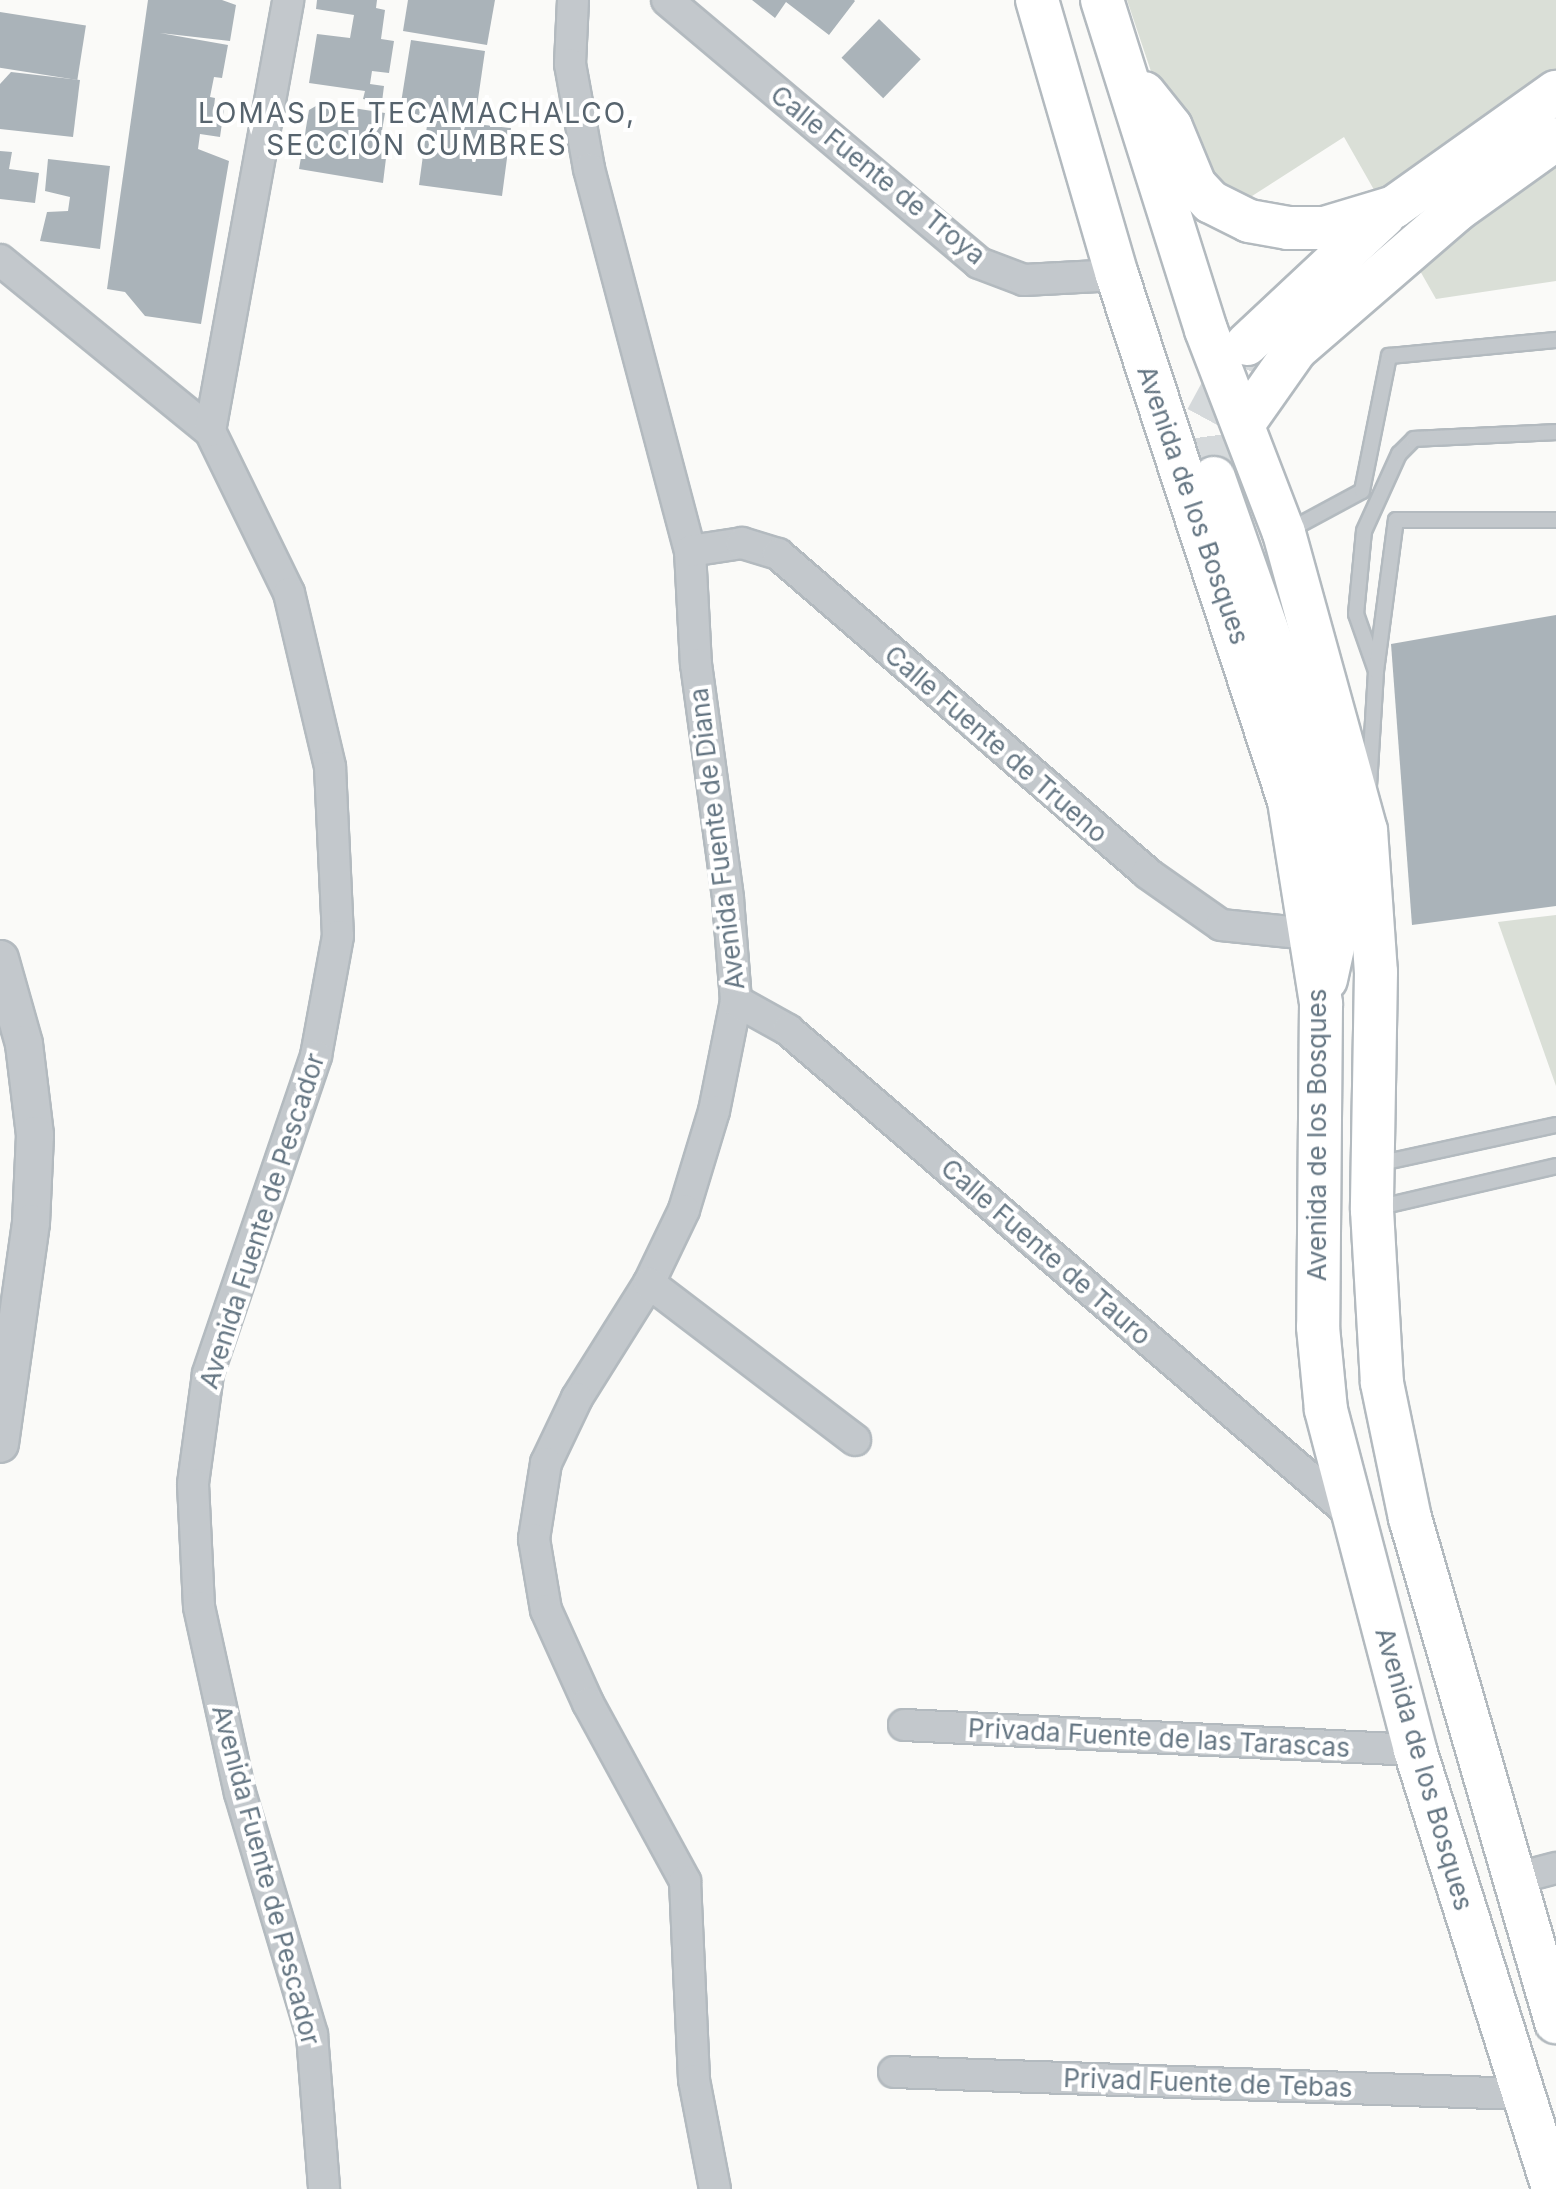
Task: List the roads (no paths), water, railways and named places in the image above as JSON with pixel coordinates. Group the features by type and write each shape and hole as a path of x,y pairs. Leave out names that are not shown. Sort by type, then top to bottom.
{"main road":[{"path":"1037,0 1094,189"},
{"path":"1102,0 1206,330 1284,533 1366,830 1376,972 1372,1210 1382,1383 1410,1518 1556,2022"},
{"path":"1125,76 1156,104 1171,127 1195,185 1223,209 1249,221 1324,228 1394,207 1443,197 1556,139"},
{"path":"1244,423 1296,349 1443,197 1556,92"},
{"name":"Avenida de los Bosques","path":"1094,189 1117,275 1280,760 1321,1004 1318,1327 1326,1410 1349,1512 1415,1750 1553,2189"},
{"path":"1247,344 1394,207"},
{"path":"1214,478 1329,806 1341,911 1321,1004"}],"street":[{"path":"0,260 210,431 288,0"},
{"name":"Avenida Fuente de Diana","path":"573,0 570,64 589,169 690,551 696,664 736,1001 714,1111 692,1182 649,1283 577,1398 546,1463 534,1539 546,1610 588,1703 685,1881 694,2080 715,2189"},
{"name":"Calle Fuente de Troya","path":"667,0 979,263 1024,280 1117,275"},
{"name":"Avenida de los Bosques","path":"1017,0 1069,145 1094,189"},
{"name":"Avenida Fuente de Pescador","path":"210,431 289,593 330,767 338,936 316,1056 208,1374 193,1484 199,1607 240,1793 312,2035 324,2189"},
{"name":"Calle Fuente de Trueno","path":"690,551 742,543 778,554 1159,881 1221,925 1310,934"},
{"path":"0,959 24,1044 35,1135 31,1223 13,1380 0,1444"},
{"name":"Calle Fuente de Tauro","path":"736,1001 788,1030 1349,1512"},
{"path":"649,1283 855,1440"},
{"name":"Privada Fuente de las Tarascas","path":"904,1725 1415,1750"},
{"path":"1514,1879 1556,1868"},
{"name":"Privad Fuente de Tebas","path":"894,2072 1522,2094"}],"lane":[{"path":"1362,491 1389,356 1556,340"},
{"path":"1376,671 1356,614 1364,531 1399,454 1414,439 1556,432"},
{"path":"1362,491 1375,506 1396,520 1556,520"},
{"path":"1284,533 1362,491"},
{"path":"1366,830 1376,671 1396,520"},
{"path":"1372,1165 1556,1125"},
{"path":"1372,1210 1556,1166"}],"tunnel":[{"path":"1214,478 1206,419 1240,356"}],"district":[{"name":"LOMAS DE TECAMACHALCO, SECCIÓN CUMBRES","path":"417,129"}]}
